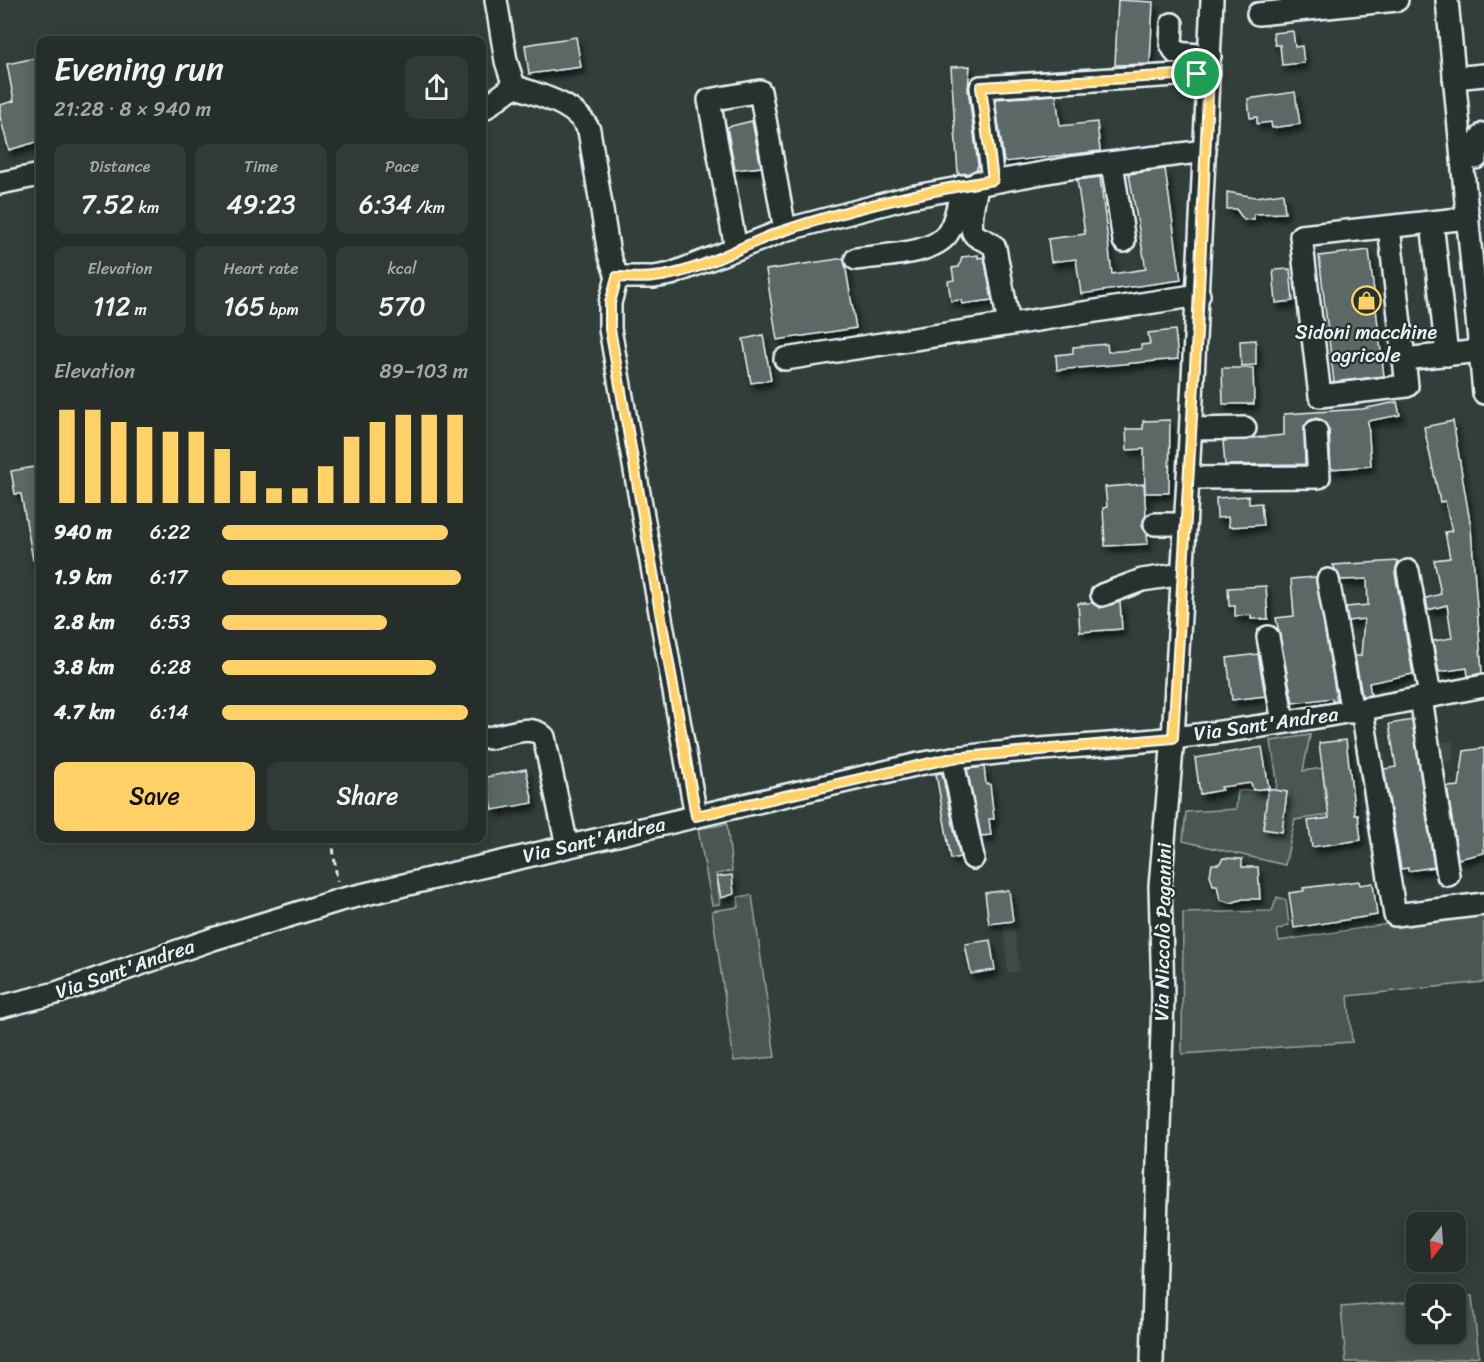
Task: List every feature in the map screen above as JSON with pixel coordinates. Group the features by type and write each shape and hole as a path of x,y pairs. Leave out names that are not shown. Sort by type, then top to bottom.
{"street":[{"path":"496,0 506,61 514,86"},
{"name":"Via Niccolò Paganini","path":"1152,1362 1163,996 1160,886 1173,738 1183,574 1199,295 1212,0"},
{"path":"1258,14 1284,6 1397,0"},
{"path":"1447,0 1455,78 1474,158"},
{"path":"1172,24 1171,44 1176,53 1209,65"},
{"path":"1009,324 995,248 987,240 975,236 971,228 978,183 981,87 1209,65"},
{"path":"1455,78 1484,75"},
{"path":"486,107 514,86"},
{"path":"514,86 569,108 585,122 593,143 606,237 617,277 610,303 610,329 696,816"},
{"path":"736,249 709,100 760,91 785,230"},
{"path":"1484,134 1479,140 1474,158 1468,218 1480,297 1480,351 1484,393"},
{"path":"617,277 654,277 670,274 785,230 840,214 978,183 1205,151"},
{"path":"1112,163 1124,241"},
{"path":"0,183 36,176"},
{"path":"856,259 921,249 942,242 978,183"},
{"path":"1389,226 1407,386 1320,396 1302,236 1389,226 1468,218"},
{"path":"1432,222 1447,354"},
{"path":"785,359 1199,295"},
{"path":"1404,359 1480,351"},
{"path":"1191,429 1245,428"},
{"path":"1188,478 1319,477 1316,431"},
{"path":"1155,524 1185,524"},
{"path":"1407,571 1426,697 1448,875"},
{"path":"1102,595 1142,579 1183,574"},
{"path":"1328,580 1357,711 1395,915 1484,904"},
{"path":"1268,637 1282,722"},
{"name":"Via Sant'Andrea","path":"0,1007 56,993 255,925 340,900 952,758 1173,738 1357,711 1484,686"},
{"path":"489,738 526,730 533,730 544,737 567,846"},
{"path":"952,758 973,858"}],"path":[{"path":"333,843 340,900"}],"shaded area":[{"path":"1310,735 1303,771 1322,768 1326,806 1335,805 1336,814 1295,820 1285,865 1183,841 1186,812 1236,809 1238,791 1268,789 1263,829 1282,832 1287,792 1276,790 1277,780 1271,741"},
{"path":"1453,741 1453,761 1443,762 1442,757 1436,758 1433,744"},
{"path":"727,824 732,871 716,874 720,904 712,905 698,829"},
{"path":"752,895 775,1057 734,1061 712,911 739,907 738,897"},
{"path":"1277,897 1286,900 1289,925 1277,930 1279,941 1484,909 1484,982 1348,996 1352,1042 1182,1054 1183,913 1272,911"},
{"path":"1013,921 1020,971 1008,973 1003,922"},
{"path":"1466,1296 1472,1296 1479,1356 1437,1362 1346,1362 1341,1307 1406,1302 1406,1344 1466,1344"}],"building":[{"path":"1118,0 1153,2 1150,64 1115,65"},
{"path":"1293,31 1295,47 1302,46 1304,63 1282,65 1280,45 1275,45 1273,33"},
{"path":"576,37 581,67 529,74 525,45"},
{"path":"36,58 36,142 9,150 0,117 0,105 14,101 7,64"},
{"path":"970,66 968,89 978,165 976,170 958,174 951,67"},
{"path":"1295,92 1300,124 1272,128 1271,122 1257,124 1257,117 1250,118 1248,99"},
{"path":"1056,95 1060,126 1097,122 1100,151 1004,162 995,99"},
{"path":"752,121 761,167 735,170 727,127"},
{"path":"1165,169 1181,280 1081,294 1076,259 1051,262 1048,239 1085,234 1077,180 1100,177 1112,274 1146,269 1129,174"},
{"path":"1227,192 1255,197 1283,193 1285,213 1254,214 1254,219 1244,220 1236,209 1227,209"},
{"path":"1369,250 1384,376 1334,382 1319,256"},
{"path":"978,255 978,258 984,257 992,300 962,304 961,300 951,301 948,281 954,280 952,268 959,267 962,257"},
{"path":"844,258 856,328 777,340 766,270"},
{"path":"1290,269 1293,301 1276,303 1273,270"},
{"path":"1175,330 1178,359 1057,370 1056,355 1073,353 1073,347 1107,344 1108,352 1141,349 1141,345 1150,344 1148,333"},
{"path":"763,335 771,380 751,383 743,339"},
{"path":"1256,340 1256,365 1241,366 1240,341"},
{"path":"1222,368 1253,368 1254,404 1223,404"},
{"path":"1397,402 1400,415 1368,421 1371,466 1331,469 1329,430 1322,420 1316,418 1304,426 1305,464 1225,465 1223,441 1284,435 1284,414 1362,409"},
{"path":"1170,420 1169,493 1145,493 1144,449 1127,450 1126,429 1143,429 1143,421"},
{"path":"1453,421 1471,528 1482,673 1468,676 1467,668 1439,672 1433,641 1452,638 1447,605 1428,610 1426,598 1441,594 1434,560 1450,558 1445,532 1452,531 1445,501 1440,502 1424,427"},
{"path":"36,467 36,560 33,560 21,494 15,494 11,471"},
{"path":"1144,484 1146,516 1142,525 1147,534 1148,544 1105,546 1103,508 1107,507 1105,487"},
{"path":"1249,496 1249,504 1261,503 1263,525 1229,527 1228,517 1217,518 1216,498"},
{"path":"1398,561 1395,573 1413,674 1369,683 1371,695 1362,696 1355,656 1361,656 1364,619 1348,621 1346,607 1368,605 1367,579 1341,580 1333,565"},
{"path":"1316,577 1337,701 1332,701 1332,698 1293,703 1276,618 1294,616 1291,579"},
{"path":"1266,586 1268,619 1251,619 1251,615 1235,616 1235,606 1229,606 1228,588"},
{"path":"1120,602 1122,629 1080,632 1078,603 1092,603 1100,608"},
{"path":"1258,654 1265,696 1232,700 1227,658"},
{"path":"1412,720 1434,867 1408,871 1408,868 1401,869 1384,769 1396,767 1389,724"},
{"path":"1346,740 1355,815 1358,815 1361,840 1312,847 1308,821 1329,818 1319,743"},
{"path":"1262,747 1269,788 1253,790 1251,783 1221,787 1222,790 1200,794 1195,758"},
{"path":"1484,748 1484,853 1458,859 1447,787 1459,786 1464,751"},
{"path":"984,767 986,784 990,784 994,819 989,819 991,835 981,836 967,769"},
{"path":"526,769 533,803 493,810 486,777"},
{"path":"942,773 960,857 951,859 936,774"},
{"path":"1268,789 1287,792 1282,832 1263,829"},
{"path":"1223,858 1242,859 1242,867 1258,867 1260,899 1243,899 1231,903 1220,900 1217,885 1213,885 1210,875 1212,864 1219,864"},
{"path":"732,875 734,894 721,898 717,877"},
{"path":"1359,881 1360,885 1373,883 1377,915 1294,928 1289,893 1304,891 1303,888"},
{"path":"1009,890 1013,921 989,924 985,893"},
{"path":"990,940 995,970 971,974 965,944"}],"place":[{"name":"Sidoni macchine agricole","path":"1366,301"}],"route":[{"path":"1209,73 1197,333 1173,738 983,753 952,758 696,816 610,329 610,303 617,277 654,277 670,274 694,267 748,243 785,230 910,197 993,180 981,87 1197,74 1209,73"}]}
